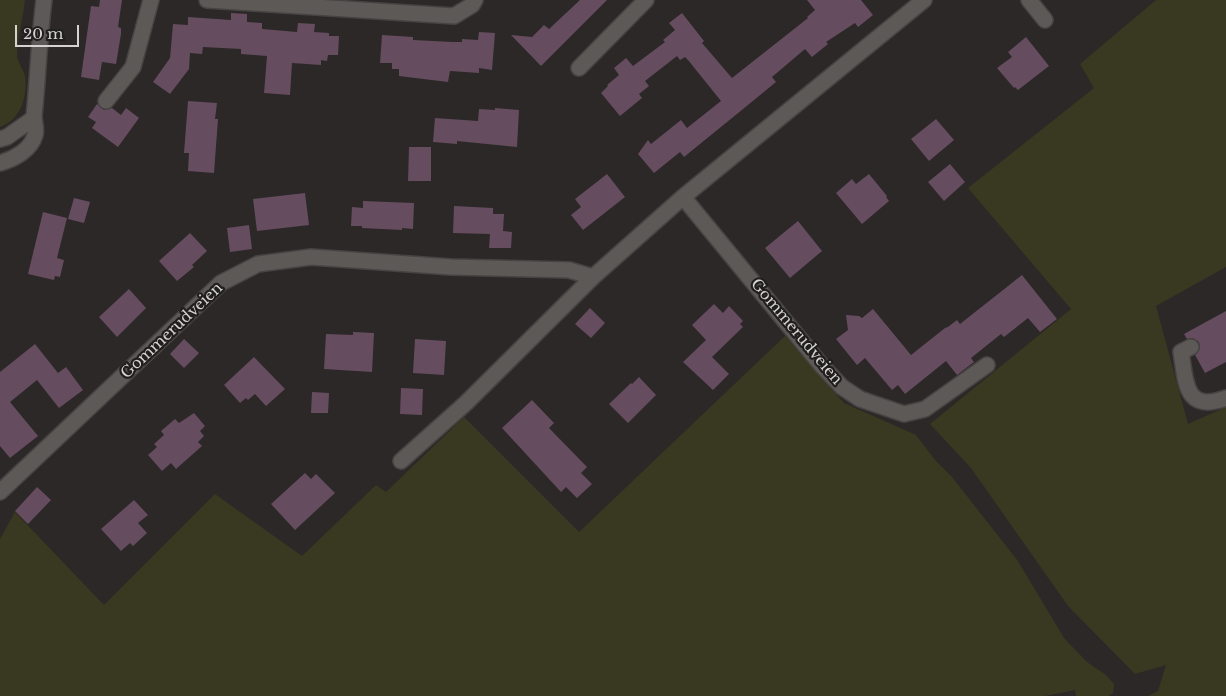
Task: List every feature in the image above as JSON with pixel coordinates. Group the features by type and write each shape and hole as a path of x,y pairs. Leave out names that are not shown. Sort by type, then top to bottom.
{"street":[{"path":"0,163 28,148 36,134 34,118 37,104 39,42 44,0"},
{"path":"106,101 132,67 151,0"},
{"path":"207,0 454,16 472,5 475,0"},
{"path":"579,68 646,0"},
{"path":"401,461 466,403 593,277 683,196 924,0"},
{"path":"1029,0 1045,20"},
{"path":"0,139 7,137 34,118"},
{"name":"Gommerudveien","path":"683,196 822,366 842,387 860,399 904,414 925,409 987,365"},
{"name":"Gommerudveien","path":"0,492 221,283 258,264 311,257 451,267 569,270 593,277"},
{"path":"1191,346 1181,352 1191,395 1196,400 1203,402 1212,402 1226,398"}],"green space":[{"path":"0,0 25,0 17,54 26,84 24,99 18,113 7,124 0,127"},
{"path":"1156,0 1226,0 1226,267 1156,306 1188,424 1226,407 1226,696 1148,696 1158,691 1166,665 1135,674 1068,606 971,468 930,424 1071,309 968,188 1094,88 1080,64"},
{"path":"785,336 844,403 916,435 935,460 952,477 1018,561 1064,638 1087,662 1106,675 1114,684 1113,693 1109,696 1076,696 1075,690 1045,696 0,696 0,539 15,512 104,605 215,494 302,556 376,485 386,492 464,417 579,532"}],"building":[{"path":"100,0 122,0 118,27 121,28 121,34 116,64 102,62 99,80 81,77 91,6 99,7"},
{"path":"580,0 607,0 541,66 511,35 532,37 544,25 549,29"},
{"path":"807,0 861,0 873,15 858,27 855,23 826,42 828,44 812,57 805,49 772,77 776,82 748,105 684,157 680,152 654,173 638,154 648,140 651,144 681,120 687,128 721,101 688,60 685,57 680,60 677,56 645,81 649,86 639,94 642,98 620,116 601,93 619,75 614,68 626,58 633,66 665,42 663,40 675,30 669,23 682,13 704,41 702,43 732,78 808,18 815,10"},
{"path":"231,13 247,14 247,22 262,23 262,29 297,32 298,23 315,24 314,32 329,33 329,36 339,36 338,55 328,55 327,61 321,60 321,65 292,63 290,95 264,93 267,56 241,54 241,49 203,47 202,54 190,53 189,69 170,94 153,82 170,58 173,24 188,25 188,17 231,20"},
{"path":"479,32 495,33 492,70 479,68 479,73 450,71 448,82 399,76 399,69 392,69 392,63 380,63 382,35 413,37 413,40 462,42 462,39 478,40"},
{"path":"1026,37 1049,66 1018,90 1014,88 997,68 1012,57 1008,52"},
{"path":"188,101 217,103 215,119 218,119 214,173 188,171 189,153 184,153"},
{"path":"97,104 104,110 112,108 121,115 126,108 139,118 118,147 92,128 96,122 88,117"},
{"path":"495,108 519,110 517,147 457,141 457,144 433,142 435,118 478,121 479,109 495,110"},
{"path":"936,119 954,140 929,161 911,139"},
{"path":"409,147 431,147 431,181 408,181"},
{"path":"950,164 965,182 944,201 928,182"},
{"path":"607,174 625,197 583,230 571,215 581,207 575,199"},
{"path":"869,174 889,201 862,224 836,193 852,179 856,184"},
{"path":"305,193 309,225 257,231 253,199"},
{"path":"74,198 90,202 84,223 68,219"},
{"path":"363,201 414,203 413,229 402,228 402,230 351,226 352,207 363,208"},
{"path":"454,206 493,208 493,214 504,214 503,231 512,232 511,248 489,248 490,234 453,233"},
{"path":"43,212 67,218 57,258 64,260 60,277 55,276 54,280 28,274"},
{"path":"798,221 822,251 790,278 765,248"},
{"path":"249,225 252,249 230,252 227,228"},
{"path":"190,233 207,251 192,265 194,267 177,281 159,261"},
{"path":"1022,275 1057,319 1040,332 1028,318 1004,337 1001,334 971,358 974,362 957,375 946,361 905,394 898,385 892,390 865,358 857,365 836,339 848,330 846,315 862,318 873,309 911,355 957,320 960,324"},
{"path":"129,289 146,308 117,337 99,317"},
{"path":"714,304 723,313 729,306 743,321 740,324 743,327 712,357 729,374 713,390 683,362 706,340 692,325"},
{"path":"590,308 605,323 591,338 575,324"},
{"path":"1226,311 1226,362 1205,373 1195,355 1200,348 1199,342 1192,338 1187,339 1184,334"},
{"path":"353,332 374,333 372,372 324,369 326,334 353,335"},
{"path":"184,339 199,353 184,368 170,354"},
{"path":"415,339 446,341 444,375 413,373"},
{"path":"35,344 58,373 66,367 83,390 59,408 37,380 10,402 38,436 10,458 0,446 0,372"},
{"path":"254,357 285,389 266,406 255,394 248,400 246,398 240,403 224,385"},
{"path":"639,377 656,395 628,423 609,404"},
{"path":"401,388 423,389 422,415 400,414"},
{"path":"312,392 329,393 328,413 311,413"},
{"path":"532,400 554,423 549,428 587,467 581,473 592,484 577,498 566,487 561,492 502,428"},
{"path":"194,413 205,426 200,431 204,436 198,442 202,446 176,469 171,463 162,471 148,455 157,447 154,444 164,435 161,431 175,419 179,423"},
{"path":"305,473 311,479 316,474 335,493 295,530 271,504"},
{"path":"37,487 51,500 28,524 15,511"},
{"path":"134,500 148,515 138,523 147,533 133,546 130,543 121,551 101,529"}]}
